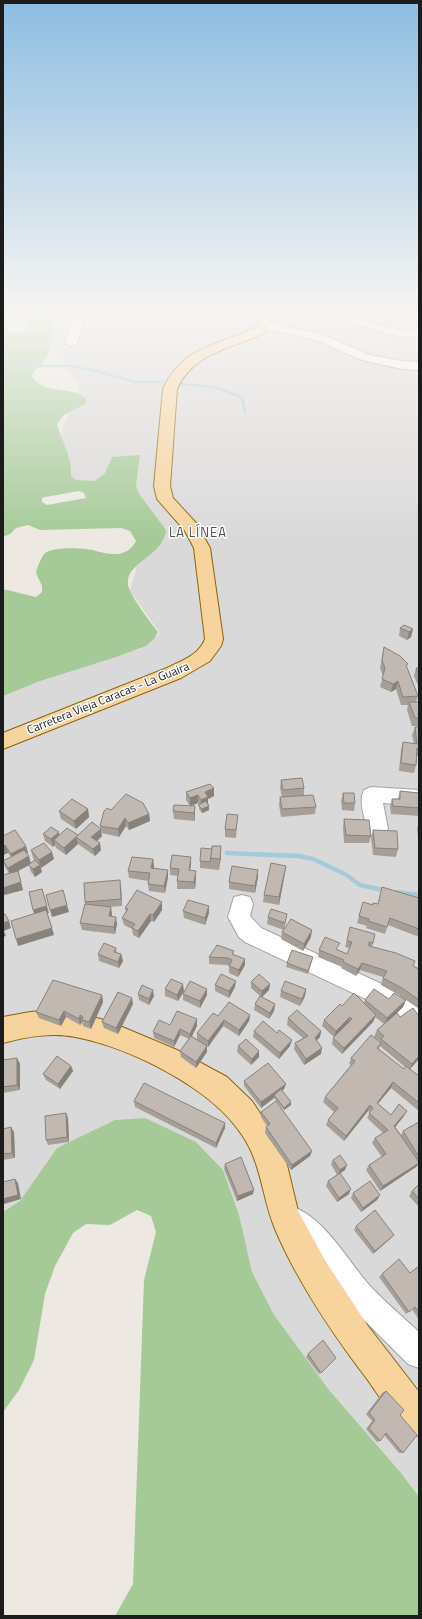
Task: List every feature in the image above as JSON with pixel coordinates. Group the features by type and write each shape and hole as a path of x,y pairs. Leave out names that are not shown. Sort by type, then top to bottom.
{"main road":[{"name":"Carretera Vieja Caracas - La Guaira","path":"3,741 174,673 200,659 213,646 214,639 200,539 195,531 165,499 163,494 162,486 171,387"},
{"path":"3,1030 31,1024 75,1024 143,1048 196,1074 218,1087 250,1121 262,1139 274,1165 284,1212 303,1250 330,1297 376,1366 419,1420"}],"street":[{"path":"378,829 371,795 409,796 419,798"},
{"path":"242,904 239,917 247,930 253,935 404,1010"},
{"path":"284,1212 315,1241 360,1296 419,1353"}],"shaded area":[{"path":"80,387 419,387 419,1504 289,1366 200,1175 3,1230 3,693 106,657 140,649 160,633 130,591 136,569 138,533 126,483 58,483 60,435"}],"green space":[{"path":"3,387 46,387 82,395 87,400 85,404 64,415 57,424 70,461 71,476 76,480 95,481 105,473 112,457 140,455 136,486 139,494 166,530 158,547 132,570 128,585 141,609 158,632 154,639 146,646 40,681 3,696 3,589 36,597 42,592 42,586 36,573 39,563 44,554 48,551 77,549 91,550 108,554 119,554 128,550 136,541 130,531 121,528 40,530 28,525 16,528 10,534 3,537","holes":["79,491 84,493 86,498 47,505 42,502 42,498 45,497"]},
{"path":"145,1118 196,1142 223,1170 239,1215 252,1272 274,1315 329,1390 401,1473 419,1497 419,1616 115,1616 133,1584 144,1280 156,1232 151,1216 137,1210 110,1225 86,1224 73,1233 55,1266 45,1294 34,1360 19,1390 3,1412 3,1212 20,1201 57,1148 115,1120"}],"building":[{"path":"404,625 413,629 409,632 400,628"},
{"path":"384,647 400,656 408,664 406,665 418,696 403,697 398,681 393,684 382,679 385,668 382,660"},
{"path":"416,668 419,668 419,675"},
{"path":"409,702 419,702 419,718 415,718"},
{"path":"415,727 419,727 419,748 417,748 416,765 401,763 403,742 417,744"},
{"path":"302,778 304,788 283,790 281,780"},
{"path":"210,784 214,788 205,792 208,797 201,800 198,795 190,798 186,792"},
{"path":"400,791 419,793 419,808 393,806 392,799 400,799"},
{"path":"343,793 354,793 355,803 344,803"},
{"path":"126,794 143,803 149,814 128,823 125,818 118,829 100,826 104,811 107,808 111,810"},
{"path":"313,795 316,807 282,809 280,797"},
{"path":"72,799 88,809 74,821 59,811"},
{"path":"206,801 209,806 202,809 198,805"},
{"path":"174,805 195,806 194,813 173,811"},
{"path":"227,814 238,815 236,830 225,829"},
{"path":"344,819 369,820 371,836 346,835"},
{"path":"92,822 101,829 91,837 100,843 93,849 76,837"},
{"path":"51,827 59,832 51,839 43,834"},
{"path":"67,828 78,835 64,848 54,840"},
{"path":"15,830 26,846 11,854 5,845 3,847 3,836"},
{"path":"373,830 397,831 398,849 375,848"},
{"path":"44,843 52,852 39,860 31,850"},
{"path":"212,846 221,846 220,859 210,858"},
{"path":"201,848 212,849 210,862 200,861"},
{"path":"24,850 29,856 8,868 3,861"},
{"path":"172,855 191,857 189,870 196,871 194,882 177,881 179,869 170,868"},
{"path":"132,857 153,859 151,868 168,870 164,886 148,884 150,873 128,871"},
{"path":"35,860 40,865 33,869 28,865"},
{"path":"271,863 286,866 279,897 264,895"},
{"path":"232,866 258,870 255,886 229,882"},
{"path":"18,871 21,882 3,888 3,875"},
{"path":"120,880 121,899 85,902 84,883"},
{"path":"382,887 419,898 419,929 390,918 387,927 368,921 369,919 359,916 363,902 373,905 373,903 378,904"},
{"path":"42,889 47,906 33,910 29,892"},
{"path":"63,890 67,905 50,910 46,895"},
{"path":"137,890 162,902 153,915 150,914 138,931 132,928 135,924 122,918 128,909 125,908"},
{"path":"188,900 209,906 205,918 183,911"},
{"path":"85,904 111,907 109,916 116,917 114,927 80,923"},
{"path":"271,909 287,914 285,923 268,917"},
{"path":"46,910 52,928 16,939 11,921"},
{"path":"5,914 9,921 3,923 3,915"},
{"path":"291,919 312,930 304,944 282,932"},
{"path":"350,927 375,934 373,943 369,942 369,946 396,953 415,961 413,966 419,969 419,1000 402,988 383,978 387,971 362,963 358,969 343,962 344,960 319,950 325,937 340,943 336,949 347,954 352,942 347,941"},
{"path":"104,943 116,948 114,952 121,954 118,962 98,954"},
{"path":"217,945 234,951 232,954 245,959 239,970 229,966 232,960 228,958 209,957"},
{"path":"292,950 313,957 308,971 287,963"},
{"path":"221,974 236,981 229,991 215,985"},
{"path":"259,974 270,984 262,991 251,982"},
{"path":"171,979 183,984 177,995 165,989"},
{"path":"53,980 102,995 89,1022 82,1020 83,1017 80,1015 79,1019 64,1011 59,1020 36,1012"},
{"path":"190,981 207,989 200,1001 183,994"},
{"path":"285,981 306,989 302,999 281,991"},
{"path":"142,985 153,990 149,999 138,994"},
{"path":"374,989 389,999 394,993 406,1000 387,1018 365,1000"},
{"path":"118,992 132,998 116,1028 102,1022"},
{"path":"354,993 376,1015 344,1048 333,1038 352,1019 350,1017 336,1031 324,1020 340,1004 342,1006"},
{"path":"260,996 275,1004 270,1013 255,1004"},
{"path":"229,1002 250,1015 239,1030 224,1020 208,1041 197,1033 213,1013 218,1016"},
{"path":"413,1008 419,1016 419,1056 412,1064 381,1039 384,1036 377,1030 397,1013 400,1017"},
{"path":"297,1010 321,1031 315,1038 322,1048 306,1059 295,1043 308,1036 288,1018"},
{"path":"177,1011 197,1019 190,1034 180,1029 174,1041 153,1032 159,1020 170,1025"},
{"path":"263,1021 277,1033 279,1030 292,1040 280,1053 254,1031"},
{"path":"371,1035 381,1043 377,1048 404,1069 406,1066 419,1076 419,1103 393,1082 377,1103 391,1115 399,1104 407,1111 394,1126 419,1162 383,1186 369,1165 386,1154 375,1138 388,1130 369,1113 373,1108 370,1105 346,1136 328,1120 338,1108 325,1097 355,1061 351,1058"},
{"path":"191,1036 207,1046 196,1062 180,1051"},
{"path":"246,1039 259,1051 252,1059 238,1046"},
{"path":"57,1056 71,1066 58,1084 43,1074"},
{"path":"17,1058 17,1085 3,1087 3,1060"},
{"path":"268,1063 286,1084 261,1102 244,1081"},
{"path":"144,1083 225,1123 216,1143 134,1101"},
{"path":"281,1089 291,1102 284,1108 274,1095"},
{"path":"276,1101 312,1151 292,1165 266,1127 270,1124 261,1112"},
{"path":"66,1113 67,1137 46,1140 45,1116"},
{"path":"419,1122 419,1157 403,1131"},
{"path":"11,1127 12,1153 3,1154 3,1129"},
{"path":"340,1155 347,1165 340,1170 333,1160"},
{"path":"241,1157 254,1190 238,1196 225,1164"},
{"path":"340,1173 351,1189 339,1198 328,1181"},
{"path":"15,1179 18,1195 3,1199 3,1182"},
{"path":"370,1181 380,1195 363,1208 353,1193"},
{"path":"419,1184 419,1199 412,1191"},
{"path":"375,1210 394,1235 375,1251 356,1226"},
{"path":"399,1259 410,1273 419,1266 419,1312 415,1307 409,1312 382,1274"},
{"path":"323,1340 336,1358 321,1373 308,1354"},
{"path":"386,1391 404,1410 400,1415 417,1435 403,1453 386,1433 380,1441 369,1428 375,1420 369,1413"}],"waterway":[{"path":"207,387 227,391 242,398 245,412"},
{"path":"227,853 299,856 313,859 345,874 360,885 387,891"},
{"path":"397,892 419,895"}],"district":[{"name":"LA LÍNEA","path":"198,532"}]}
